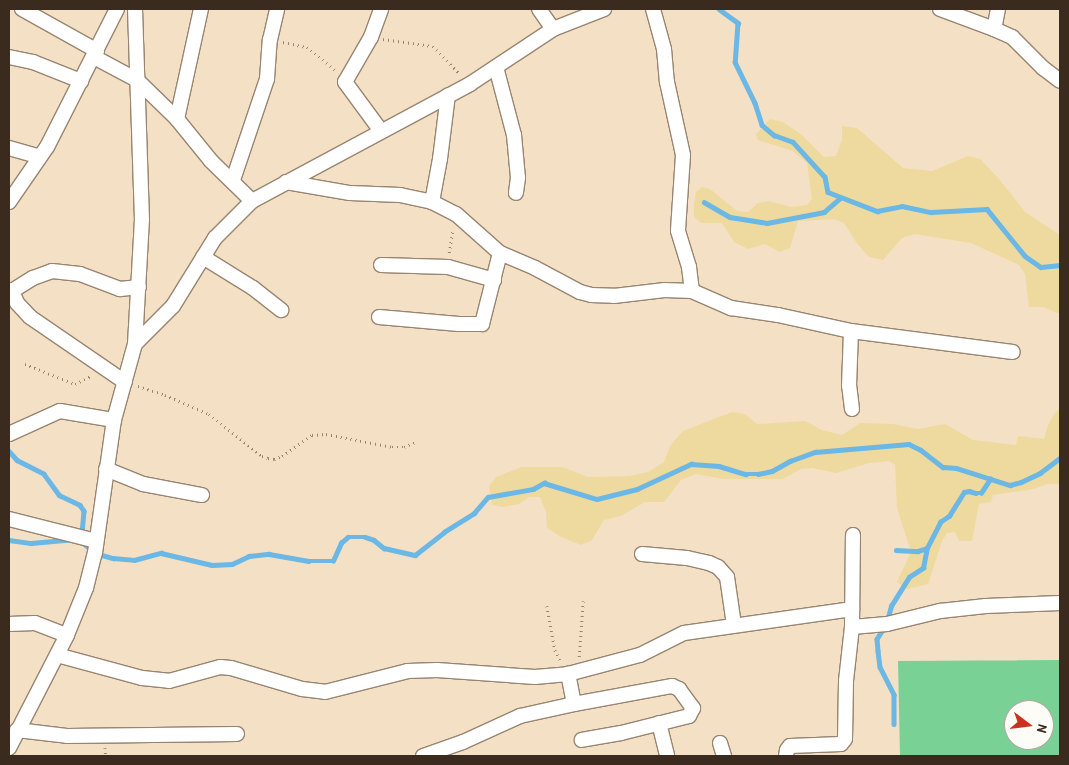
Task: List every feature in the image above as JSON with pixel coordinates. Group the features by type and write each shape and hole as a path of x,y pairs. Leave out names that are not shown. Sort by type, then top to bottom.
{"street":[{"path":"22,9 137,80 177,119 211,161 233,180 252,201"},
{"path":"9,202 40,157 117,9"},
{"path":"9,748 57,656 86,588 96,541 114,420 135,344 142,185 135,9"},
{"path":"177,119 201,9"},
{"path":"233,180 267,79 270,40 277,9"},
{"path":"381,9 371,37 346,78 346,86 381,131"},
{"path":"539,9 553,29"},
{"path":"135,344 173,306 215,238 252,201 470,84 553,29 604,9"},
{"path":"653,9 664,49 667,82 683,155 678,231 688,267 692,291"},
{"path":"940,9 1012,37 1043,68 1060,80"},
{"path":"994,29 998,9"},
{"path":"9,57 40,64 81,81"},
{"path":"496,67 514,135 518,178 516,193"},
{"path":"432,202 442,151 448,95"},
{"path":"9,148 40,157"},
{"path":"286,182 350,193 400,195 432,202 456,214 500,252 580,292 591,295 614,296 665,290 692,291 732,308 778,315 851,331 1013,352"},
{"path":"379,317 459,324 482,324 500,252"},
{"path":"203,257 253,288 281,310"},
{"path":"380,265 448,267 494,280"},
{"path":"125,382 30,317 17,303 10,291 33,278 52,271 80,274 120,289 139,287"},
{"path":"851,331 849,371 852,409"},
{"path":"9,434 60,411 114,420"},
{"path":"106,469 143,484 202,495"},
{"path":"9,518 96,541"},
{"path":"786,756 790,746 840,744 845,739 846,680 852,627 853,535"},
{"path":"642,554 687,558 709,562 718,567 727,577 734,625"},
{"path":"852,627 887,624 940,610 1060,603"},
{"path":"57,656 125,674 169,682 220,667 231,668 318,692 408,671 437,670 535,677 574,673 640,655 684,633 852,609"},
{"path":"9,624 35,623 67,635"},
{"path":"574,673 574,704"},
{"path":"423,756 463,742 520,716 672,686 676,687 693,708 693,712 689,716 582,740"},
{"path":"659,723 667,756"},
{"path":"17,730 67,736 237,734"}],"path":[{"path":"371,37 433,46 470,84"},
{"path":"270,40 307,48 346,78"},
{"path":"448,267 450,243 456,214"},
{"path":"25,364 75,384 84,377 92,376"},
{"path":"125,382 165,395 209,414 268,458 274,459 282,456 312,435 326,434 392,447 404,447 415,442"},
{"path":"574,673 583,601"},
{"path":"547,606 555,650 574,673"}],"green space":[{"path":"1060,660 1060,756 900,756 898,661"}],"sand":[{"path":"770,119 783,122 802,135 824,157 836,156 842,140 842,126 857,128 903,168 932,171 968,156 980,159 999,179 1025,212 1060,235 1060,314 1043,307 1029,307 1025,274 1019,265 971,243 915,234 902,238 883,260 869,257 858,245 844,223 834,219 798,221 790,248 780,252 765,244 748,249 734,242 722,223 701,223 694,217 694,204 696,192 702,187 710,189 737,211 748,212 758,203 768,201 791,207 807,205 812,199 807,163 793,151 758,140 756,134"},
{"path":"1060,408 1060,484 1047,484 1034,489 993,495 991,502 979,504 972,541 959,541 955,532 947,533 942,541 928,584 907,589 897,582 911,552 897,508 895,465 889,461 869,463 836,473 812,468 801,469 783,479 723,479 696,474 681,480 664,502 645,502 621,516 604,520 592,540 581,545 561,537 547,528 546,512 540,497 529,497 519,504 502,507 492,505 489,486 496,477 522,467 562,467 588,477 630,476 648,472 664,462 670,446 683,431 732,412 745,414 757,424 805,421 822,430 842,435 860,423 893,424 918,429 945,424 973,440 1016,445 1018,436 1044,439 1048,425"}],"waterway":[{"path":"719,9 738,23 735,62 755,103 762,125 774,135 793,142 825,177 828,192 877,211 902,206 931,212 987,209 1025,256 1041,267 1060,265"},
{"path":"704,202 730,217 767,223 824,212 840,198"},
{"path":"82,542 95,553 113,558 134,560 161,553 212,565 232,564 249,556 269,554 308,561 333,561 341,543 348,537 365,537 374,540 384,548 415,555 444,532 474,513 488,497 533,489 544,483 597,499 637,489 691,464 719,466 746,474 758,474 772,471 790,461 815,452 909,444 921,450 943,467 956,468 1010,485 1040,473 1060,458"},
{"path":"9,451 17,460 44,474 59,495 80,505 84,511 82,535"},
{"path":"896,550 918,551 927,548 940,522 949,516 964,492 981,493 990,479"},
{"path":"9,540 31,543 67,540"},
{"path":"887,621 891,606 909,577 923,568 927,548"},
{"path":"884,628 877,639 878,651 880,667 894,695 894,724"}]}
